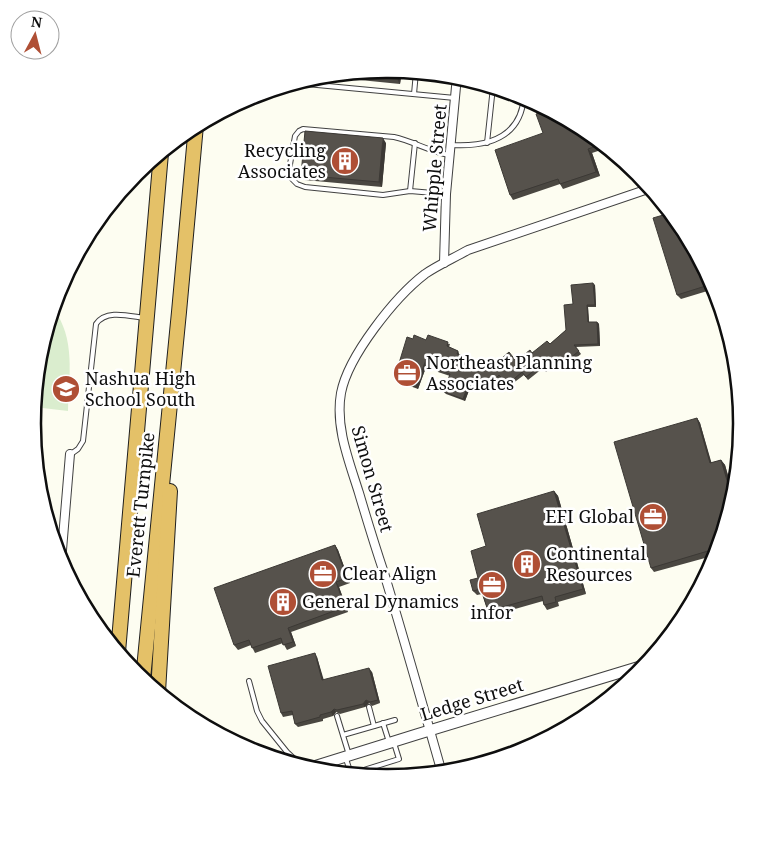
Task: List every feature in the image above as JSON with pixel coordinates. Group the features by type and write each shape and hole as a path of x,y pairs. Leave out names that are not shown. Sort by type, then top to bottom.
{"highway":[{"name":"Everett Turnpike","path":"143,668 195,136"},
{"name":"Everett Turnpike","path":"119,641 160,163"},
{"path":"159,683 166,581 179,312"}],"street":[{"name":"Whipple Street","path":"444,263 446,194 457,85"},
{"name":"Simon Street","path":"440,765 346,453 339,414 341,393 347,372 375,328 414,283 444,263 468,250 642,191"},
{"path":"63,542 70,454"},
{"name":"Ledge Street","path":"326,764 391,742 629,670"}],"lane":[{"path":"414,94 415,79"},
{"path":"317,85 455,98"},
{"path":"487,143 492,94"},
{"path":"451,146 487,143 510,130 516,123 522,105"},
{"path":"446,194 410,191 389,195 304,187 291,180 289,170 295,136 303,129 394,137 415,143 437,153 450,155"},
{"path":"410,191 415,143"},
{"path":"70,454 78,449 83,441 96,324 101,318 108,315 146,318"},
{"path":"249,681 257,711 262,721 290,755"},
{"path":"369,707 374,726"},
{"path":"337,716 349,767"},
{"path":"343,735 395,720"},
{"path":"368,769 399,760 383,723"}],"green space":[{"path":"58,317 65,332 70,358 68,411 42,408 48,356"}],"building":[{"path":"540,113 560,124 594,147 588,149 596,172 560,184 558,179 510,195 495,150 543,133 536,114"},
{"name":"Recycling Associates","path":"305,131 383,138 379,182 301,175"},
{"path":"663,215 686,251 704,287 677,295 653,218"},
{"path":"593,283 595,305 587,305 588,322 597,322 598,344 574,345 579,351 564,363 559,357 544,370 541,365 526,377 522,372 507,385 499,375 495,379 490,377 486,389 469,383 463,399 444,392 450,374 437,369 440,361 427,357 416,387 397,380 399,374 396,373 407,337 413,339 414,335 426,340 428,335 448,342 447,346 458,351 457,354 464,356 463,358 493,369 504,360 502,358 509,352 516,361 530,350 532,353 547,341 550,344 566,330 564,305 573,304 571,285"},
{"path":"697,418 710,463 721,460 728,482 721,513 708,551 651,568 614,442"},
{"name":"Continental Resources","path":"554,491 583,589 555,597 556,602 544,605 542,596 488,611 481,589 473,591 470,580 478,578 471,551 486,546 477,514"},
{"name":"General Dynamics","path":"335,545 347,578 336,582 345,607 288,628 293,642 283,645 281,638 252,648 249,640 234,645 214,588"},
{"path":"315,653 322,680 369,668 378,700 370,702 366,700 363,704 334,709 331,712 320,715 320,717 295,724 292,711 281,713 268,666"}],"place":[{"name":"Recycling Associates","path":"345,161"},
{"name":"Northeast Planning Associates","path":"407,373"},
{"name":"Nashua High School South","path":"66,389"},
{"name":"EFI Global","path":"653,517"},
{"name":"Continental Resources","path":"527,564"},
{"name":"Clear Align","path":"323,574"},
{"name":"infor","path":"492,585"},
{"name":"General Dynamics","path":"283,602"}]}
